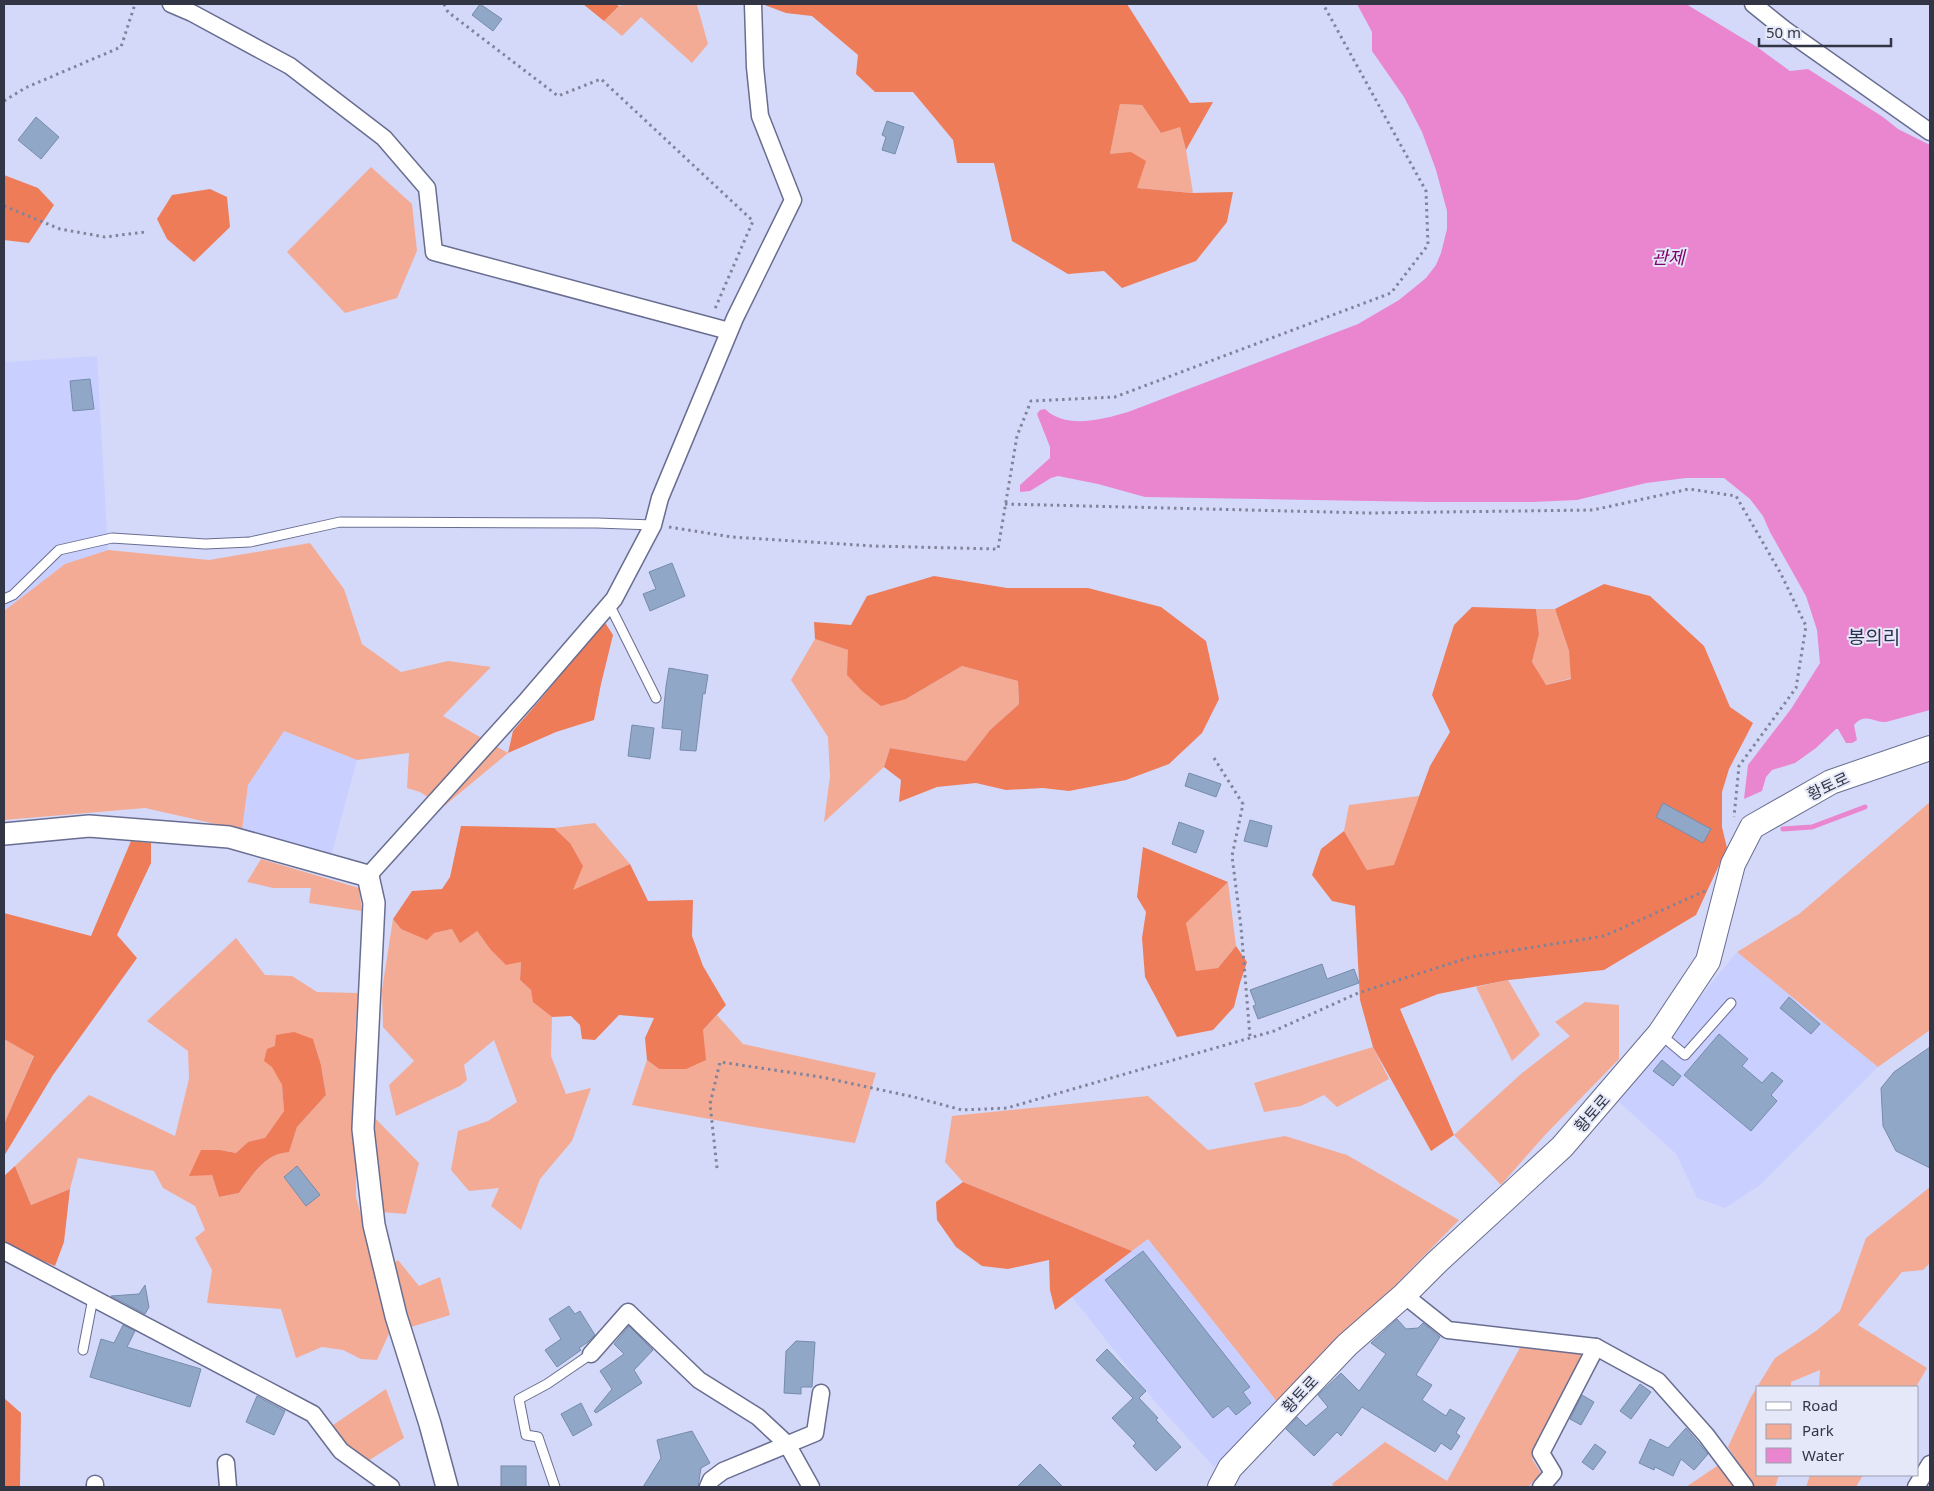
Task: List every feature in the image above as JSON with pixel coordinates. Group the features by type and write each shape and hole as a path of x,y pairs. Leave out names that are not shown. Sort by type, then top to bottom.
{"main road":[{"name":"황토로","path":"1220,1487 1230,1468 1347,1345 1404,1295 1437,1262 1562,1147 1660,1034 1708,961 1733,864 1752,828 1831,782 1930,748"}],"street":[{"path":"170,4 192,13 290,66 384,138 427,188 434,252 729,331"},
{"path":"368,876 527,700 609,604 653,525 660,498 729,331 793,200 760,116 755,67 753,4"},
{"path":"1753,4 1784,29 1930,132"},
{"path":"4,834 89,826 228,837 368,876"},
{"path":"368,876 374,903 363,1129 374,1225 396,1316 430,1424 447,1487"},
{"path":"4,1251 313,1414 341,1451 391,1487"},
{"path":"1404,1295 1448,1330 1596,1347 1658,1381 1706,1435 1745,1487"},
{"path":"591,1354 628,1312 699,1380 758,1417 787,1444 811,1487"},
{"path":"1541,1487 1553,1473 1541,1454 1596,1347"},
{"path":"708,1487 711,1480 723,1471 815,1433 821,1393"},
{"path":"226,1463 228,1487"},
{"path":"1916,1487 1930,1464"}],"lane":[{"path":"4,600 13,596 59,550 112,538 205,544 250,542 340,522 587,522 653,525"},
{"path":"609,604 656,698"},
{"path":"1660,1034 1685,1055 1731,1003"},
{"path":"83,1350 93,1298"},
{"path":"555,1487 538,1437 526,1435 519,1399 547,1384 591,1354"}],"path":[{"path":"4,101 25,88 121,47 136,4"},
{"path":"444,4 448,12 558,96 601,79 752,221 708,326"},
{"path":"653,525 732,537 873,546 998,549 1017,436 1031,401 1115,397 1391,294 1428,245 1426,191 1324,4"},
{"path":"4,206 60,229 105,237 145,232"},
{"path":"1005,504 1369,513 1593,510 1689,489 1736,496 1781,574 1806,626 1796,688 1739,766 1734,819 1744,842"},
{"path":"1214,758 1243,804 1232,856 1250,1037"},
{"path":"718,1168 710,1104 720,1062 821,1077 914,1097 962,1110 1007,1108 1274,1031 1358,993 1471,957 1604,936 1728,881"}],"shaded area":[{"path":"583,4 615,4 619,6 604,21"},
{"path":"762,4 1127,4 1190,103 1213,102 1186,150 1180,127 1161,133 1142,105 1120,104 1110,154 1131,152 1146,161 1137,188 1192,193 1233,192 1227,222 1196,261 1122,288 1104,271 1068,274 1012,241 994,163 957,163 953,140 913,92 875,92 856,74 858,55 812,16 786,13"},
{"path":"4,175 38,188 54,205 29,243 4,240"},
{"path":"210,189 227,197 230,227 194,262 167,239 157,219 172,195"},
{"path":"97,356 108,550 65,564 4,611 4,360 7,362"},
{"path":"934,576 1007,588 1088,588 1161,607 1206,641 1219,699 1202,733 1169,764 1126,780 1069,791 1043,788 1006,790 976,783 937,787 899,802 901,780 884,767 890,748 966,761 990,730 1019,704 1018,681 962,666 906,699 881,706 862,691 847,675 848,650 815,639 814,622 851,625 867,596"},
{"path":"1604,584 1650,596 1704,646 1730,707 1753,723 1729,769 1722,792 1722,827 1727,848 1696,915 1604,970 1508,980 1438,994 1400,1009 1454,1135 1431,1151 1373,1047 1360,1000 1355,906 1332,901 1312,875 1321,849 1344,831 1367,870 1394,865 1430,766 1450,732 1432,695 1454,625 1472,607 1536,609 1539,634 1532,662 1546,685 1571,679 1569,651 1555,609"},
{"path":"604,621 613,635 594,720 556,732 508,753 513,731"},
{"path":"284,731 357,760 331,856 242,830 248,785"},
{"path":"461,826 554,828 570,843 583,866 573,890 630,864 648,901 693,900 692,936 703,966 726,1005 703,1030 706,1060 686,1069 659,1069 647,1060 645,1038 654,1018 619,1015 595,1040 582,1039 580,1025 571,1016 552,1017 533,1002 531,990 520,980 521,962 506,965 490,949 477,931 460,943 452,929 434,933 427,940 401,929 393,919 412,891 442,889 450,877"},
{"path":"131,841 151,843 151,863 117,935 137,958 53,1075 4,1156 4,1124 34,1056 4,1039 4,913 91,936"},
{"path":"1143,847 1228,882 1186,923 1196,971 1218,968 1236,946 1247,962 1234,1007 1213,1030 1177,1037 1145,977 1142,938 1146,912 1137,897"},
{"path":"1737,952 1878,1067 1760,1185 1725,1208 1697,1198 1676,1154 1616,1099"},
{"path":"294,1032 313,1039 321,1065 326,1095 297,1127 289,1152 280,1153 266,1161 239,1193 219,1197 212,1175 189,1176 201,1150 220,1150 236,1153 248,1142 265,1138 284,1111 282,1085 272,1067 264,1061 267,1049 275,1046 276,1035"},
{"path":"15,1166 31,1205 70,1189 64,1242 55,1266 4,1245 4,1176"},
{"path":"963,1182 1132,1251 1055,1310 1050,1290 1049,1260 1008,1269 982,1266 956,1247 937,1220 936,1202"},
{"path":"1148,1239 1279,1404 1214,1467 1156,1403 1072,1297"},
{"path":"4,1398 21,1413 20,1487 4,1487"}],"green space":[{"path":"628,4 697,5 708,44 692,63 641,17 622,36 604,21 619,6"},
{"path":"1120,104 1142,105 1161,133 1180,126 1193,193 1136,188 1110,154"},
{"path":"371,167 412,204 417,251 397,298 345,313 287,252"},
{"path":"310,543 344,589 362,644 401,672 448,661 491,667 443,716 508,753 443,807 420,792 407,788 409,753 357,760 284,731 248,785 242,830 145,808 4,820 4,611 65,564 108,550 209,560"},
{"path":"1536,609 1555,609 1569,651 1572,678 1545,685 1532,662 1539,634"},
{"path":"815,639 848,650 906,699 962,666 1018,681 1019,704 990,730 966,761 890,748 884,767 824,822 830,776 828,737 791,680"},
{"path":"1419,796 1394,866 1367,870 1344,831 1349,805"},
{"path":"1930,802 1930,1030 1878,1067 1737,952 1799,914"},
{"path":"595,823 630,864 572,891 570,843 554,828"},
{"path":"261,859 359,888 362,911 309,903 311,888 273,888 247,882"},
{"path":"1228,882 1236,946 1218,968 1196,972 1185,923"},
{"path":"393,919 401,929 434,933 452,929 477,931 490,949 521,962 520,980 531,990 534,1002 552,1017 551,1056 566,1094 591,1088 572,1141 540,1179 521,1230 491,1206 499,1188 469,1191 451,1170 458,1131 488,1121 517,1102 494,1040 464,1065 467,1080 460,1086 396,1116 389,1085 414,1061 383,1027 382,990"},
{"path":"236,938 265,975 292,976 317,992 358,993 355,1034 356,1197 392,1327 377,1360 361,1359 343,1350 322,1347 296,1358 281,1309 207,1303 212,1270 195,1238 205,1230 195,1206 163,1188 154,1171 78,1158 70,1189 31,1205 15,1166 89,1095 175,1136 189,1079 188,1051 147,1021","holes":["313,1039 321,1065 326,1095 297,1127 289,1151 273,1156 266,1161 239,1193 219,1197 212,1175 220,1150 236,1153 248,1142 265,1139 284,1111 282,1085 272,1066 275,1046"]},
{"path":"1508,980 1540,1035 1512,1061 1476,987"},
{"path":"1585,1002 1619,1005 1619,1059 1545,1135 1501,1185 1454,1135 1522,1073 1570,1036 1555,1022"},
{"path":"717,1015 743,1044 876,1073 855,1143 632,1105 647,1060 659,1069 686,1069 703,1030"},
{"path":"4,1039 34,1055 4,1124"},
{"path":"1373,1047 1389,1079 1337,1107 1324,1095 1301,1106 1264,1112 1254,1083"},
{"path":"1148,1096 1208,1150 1285,1136 1347,1155 1459,1220 1279,1404 1148,1239 1132,1251 963,1182 945,1162 952,1116"},
{"path":"369,1112 419,1163 406,1214 381,1212"},
{"path":"1930,1187 1930,1263 1923,1270 1902,1272 1858,1325 1927,1368 1917,1386 1819,1386 1820,1370 1791,1382 1791,1386 1758,1386 1775,1358 1816,1331 1840,1311 1866,1238"},
{"path":"398,1260 419,1286 440,1277 450,1315 411,1327 390,1267"},
{"path":"1522,1344 1589,1353 1532,1459 1541,1473 1528,1487 1334,1487 1332,1484 1385,1442 1447,1481"},
{"path":"386,1389 404,1438 368,1461 349,1450 333,1425"},
{"path":"1756,1389 1756,1476 1779,1476 1775,1487 1754,1487 1728,1447"},
{"path":"1720,1464 1737,1487 1686,1487"},
{"path":"1810,1476 1862,1476 1856,1487 1806,1487"}],"water":[{"name":"관제","path":"1357,4 1686,4 1757,47 1790,71 1808,69 1883,117 1898,129 1930,145 1930,710 1886,722 1862,719 1854,725 1857,740 1852,743 1846,743 1838,729 1836,729 1816,748 1795,763 1772,770 1766,777 1762,791 1744,799 1748,765 1791,709 1820,663 1817,630 1806,596 1763,516 1750,499 1724,478 1686,478 1646,483 1577,500 1532,502 1145,497 1098,484 1058,476 1051,478 1030,491 1020,492 1020,485 1050,458 1050,447 1037,414 1040,410 1045,409 1063,419 1074,421 1097,420 1128,412 1358,324 1399,300 1426,278 1436,265 1447,229 1447,211 1436,170 1422,132 1404,97 1372,51 1372,32"}],"building":[{"path":"480,4 502,19 493,31 472,15"},
{"path":"36,117 59,137 41,159 18,140"},
{"path":"887,121 904,127 895,154 882,150 886,137 882,135"},
{"path":"90,379 94,409 73,411 70,381"},
{"path":"672,563 685,596 650,611 643,594 656,589 649,572"},
{"path":"669,668 708,675 705,694 703,693 696,751 680,750 682,730 662,728"},
{"path":"632,725 654,728 650,759 628,756"},
{"path":"1189,773 1221,784 1216,797 1185,786"},
{"path":"1663,803 1711,829 1703,843 1656,817"},
{"path":"1250,820 1272,826 1267,847 1244,841"},
{"path":"1179,822 1204,831 1196,853 1172,844"},
{"path":"1322,964 1327,979 1354,969 1359,983 1258,1019 1253,1006 1256,1005 1250,990"},
{"path":"1789,997 1820,1024 1811,1034 1780,1008"},
{"path":"1719,1034 1748,1059 1742,1066 1762,1083 1772,1072 1783,1081 1771,1095 1777,1101 1751,1131 1684,1075"},
{"path":"1930,1047 1930,1168 1896,1151 1883,1126 1881,1088 1894,1072"},
{"path":"1662,1060 1681,1076 1673,1086 1653,1071"},
{"path":"297,1166 320,1195 306,1206 284,1177"},
{"path":"1143,1251 1250,1387 1243,1392 1251,1403 1236,1415 1228,1406 1213,1418 1105,1280"},
{"path":"145,1285 149,1307 145,1314 111,1296 139,1294"},
{"path":"569,1306 575,1314 580,1311 595,1335 579,1348 581,1350 557,1367 545,1350 561,1339 549,1319"},
{"path":"1397,1319 1406,1329 1418,1328 1423,1323 1440,1337 1416,1375 1432,1385 1422,1400 1446,1416 1450,1409 1465,1418 1456,1433 1460,1436 1451,1450 1441,1443 1435,1452 1362,1407 1341,1436 1337,1432 1314,1456 1286,1429 1297,1417 1306,1426 1328,1407 1318,1395 1341,1373 1359,1391 1386,1354 1371,1343"},
{"path":"123,1325 135,1331 127,1347 201,1369 190,1407 90,1377 101,1339 114,1343"},
{"path":"629,1326 653,1350 634,1370 642,1383 596,1413 594,1411 612,1389 600,1371 624,1354 614,1344"},
{"path":"796,1341 815,1342 812,1387 801,1387 801,1394 784,1393 786,1351"},
{"path":"1107,1349 1146,1391 1139,1398 1181,1447 1156,1471 1133,1446 1136,1443 1112,1418 1133,1398 1096,1360"},
{"path":"1640,1384 1651,1392 1631,1419 1620,1411"},
{"path":"1582,1395 1594,1402 1581,1425 1570,1419"},
{"path":"257,1396 285,1411 274,1435 246,1422"},
{"path":"581,1403 592,1425 573,1436 561,1414"},
{"path":"1686,1428 1708,1454 1694,1470 1681,1459 1673,1476 1655,1467 1654,1470 1639,1463 1650,1439 1668,1448"},
{"path":"692,1431 710,1463 701,1468 698,1487 643,1487 661,1458 657,1440"},
{"path":"1595,1444 1606,1452 1593,1470 1582,1462"},
{"path":"1040,1464 1063,1487 1017,1487"},
{"path":"501,1466 526,1466 526,1487 501,1487"}],"waterway":[{"path":"1783,829 1812,827 1865,807"}],"district":[{"name":"봉의리","path":"1874,637"}]}
